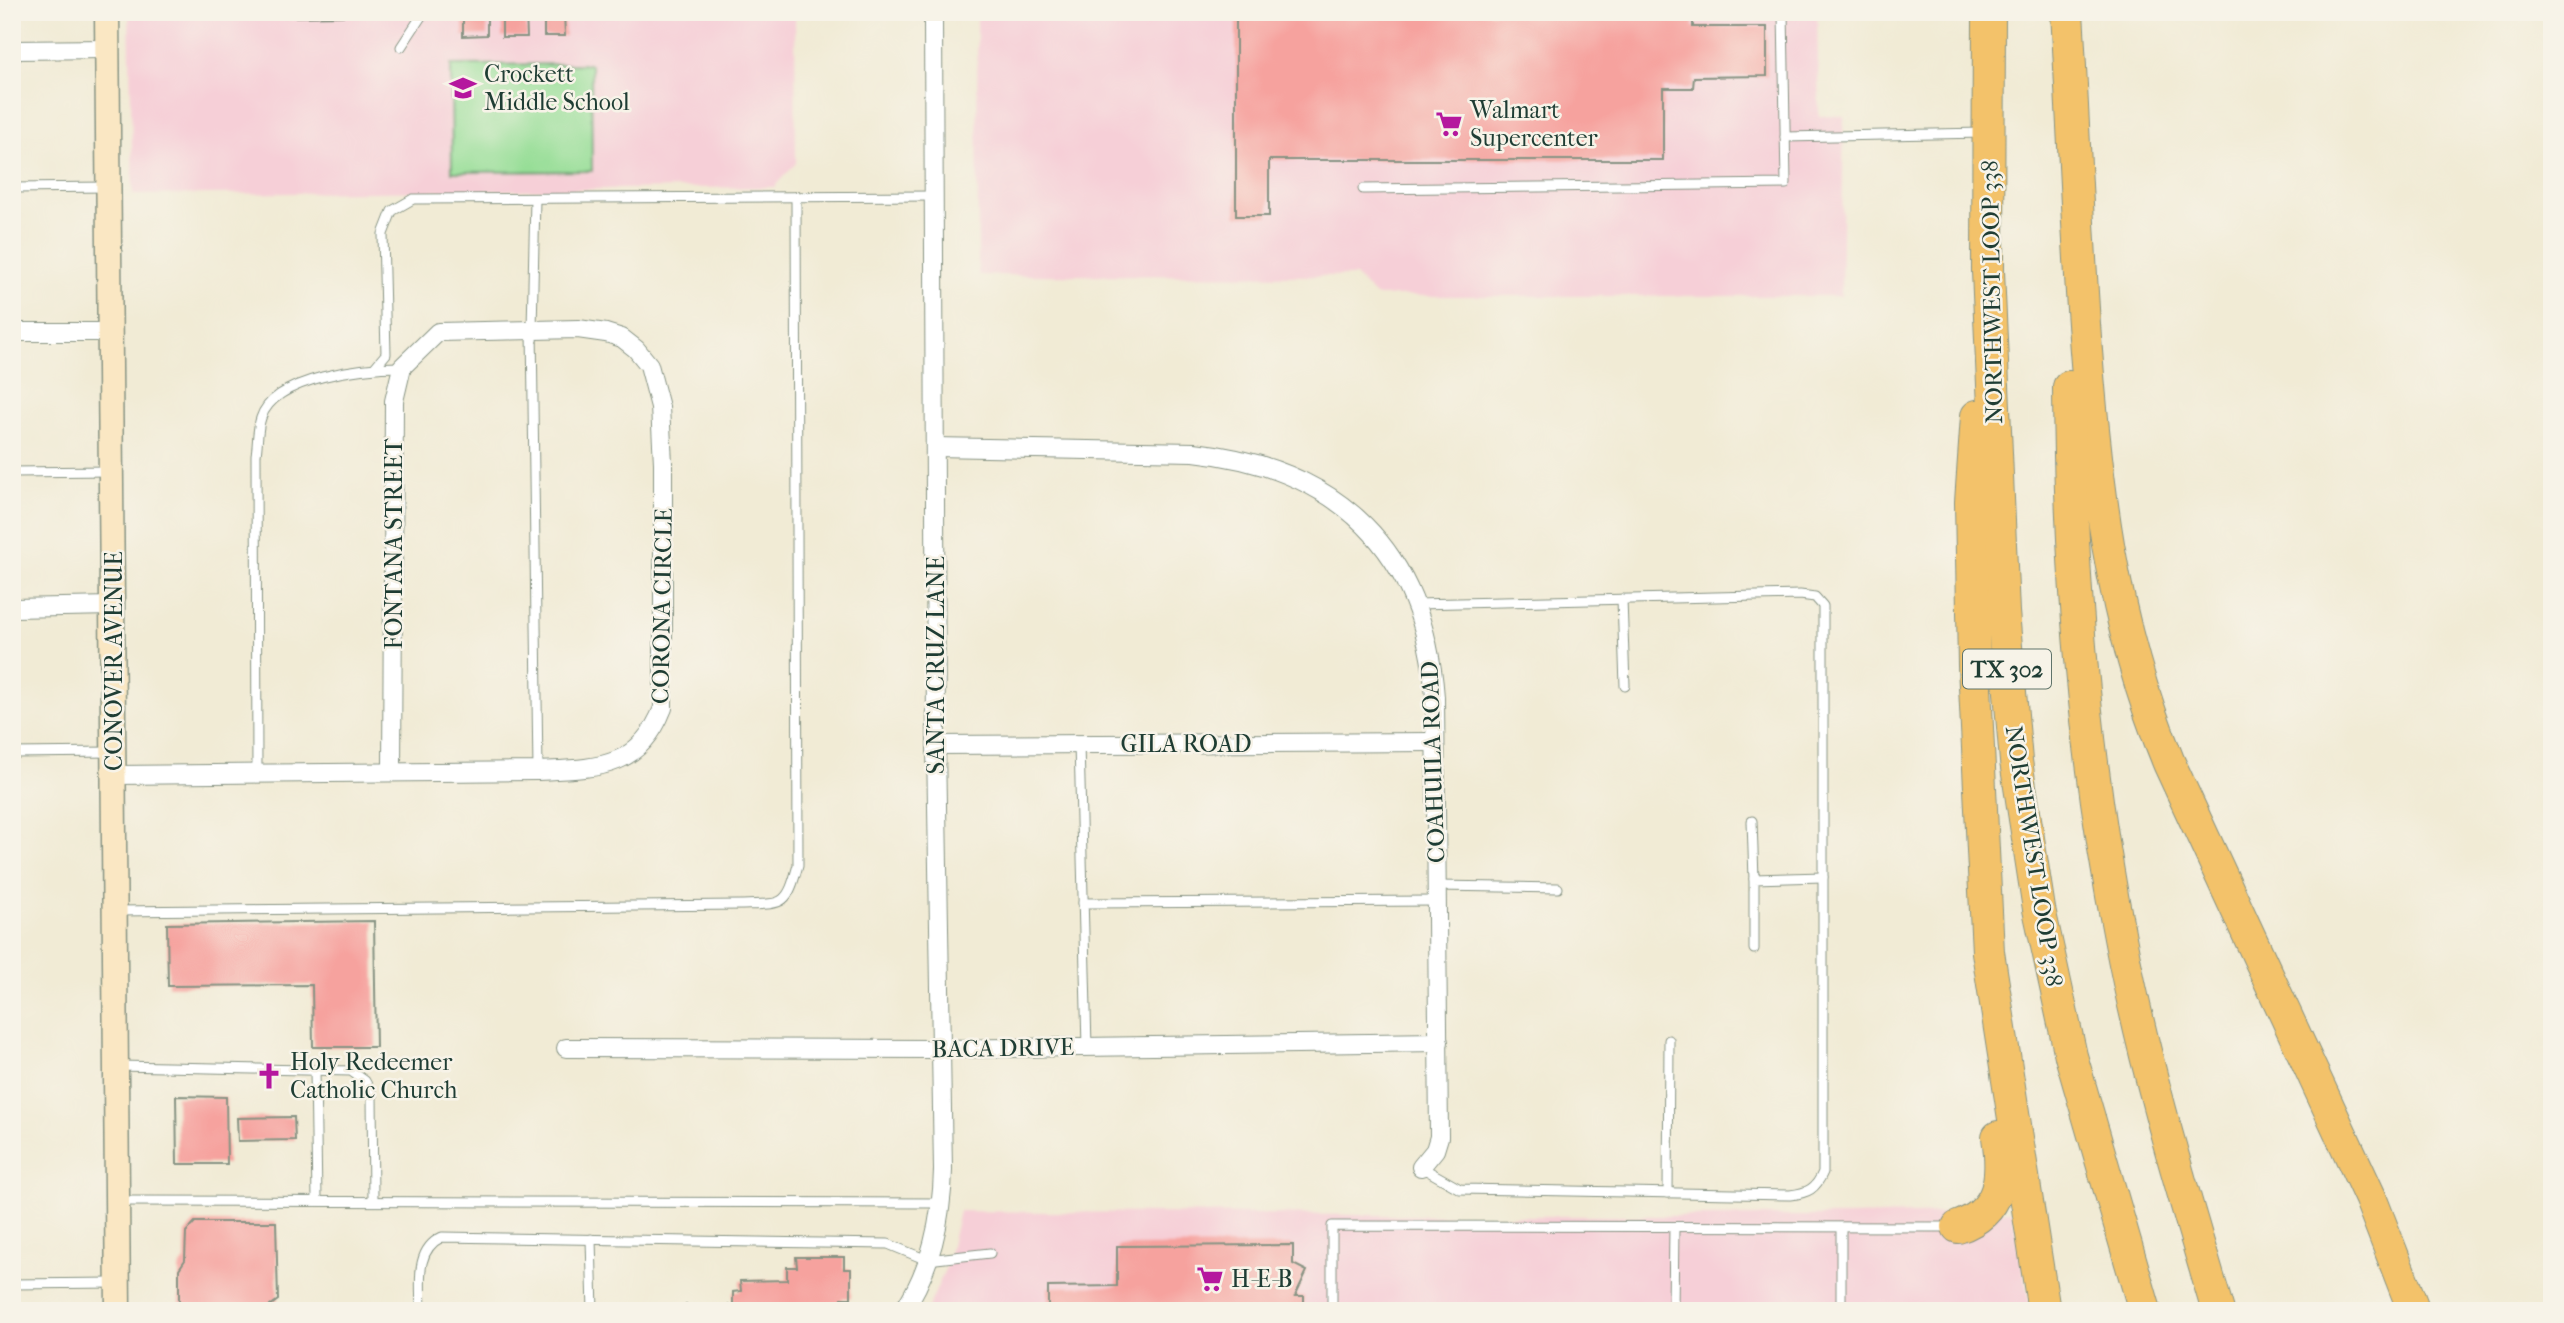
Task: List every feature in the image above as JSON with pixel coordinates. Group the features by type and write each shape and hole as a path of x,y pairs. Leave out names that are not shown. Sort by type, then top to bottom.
{"highway":[{"name":"NORTHWEST LOOP 338","path":"1989,12 1987,271 2008,687 2026,835 2071,1056 2145,1311"},
{"name":"TX 302","path":"2067,12 2070,490 2085,718 2107,869 2137,1018 2218,1311"},
{"path":"2067,12 2091,425 2109,564 2122,618 2148,712 2169,763 2370,1197 2414,1311"},
{"path":"1987,271 1971,502 1978,753 1988,951 2044,1311"},
{"path":"1958,1227 1978,1218 2000,1186 2002,1175 1979,1004 1969,832 1978,753"}],"street":[{"name":"CONOVER AVENUE","path":"107,12 113,471 118,1311"},
{"name":"SANTA CRUZ LANE","path":"903,1311 927,1260 942,1203 936,744 933,12"},
{"path":"12,50 108,49"},
{"name":"CORONA CIRCLE","path":"115,763 257,773 538,771 595,768 633,753 658,722 663,708 665,665 663,463 655,378 636,349 622,338 606,332 532,329 438,332 402,367"},
{"path":"12,332 111,332"},
{"name":"FONTANA STREET","path":"392,771 394,401 402,367"},
{"name":"COAHUILA ROAD","path":"935,447 1194,453 1237,457 1278,469 1317,488 1351,513 1381,544 1405,580 1416,604 1433,661 1439,1137 1435,1150 1421,1167"},
{"path":"12,608 114,607"},
{"name":"GILA ROAD","path":"936,744 1435,743"},
{"name":"BACA DRIVE","path":"566,1048 940,1049 1439,1042"}],"lane":[{"path":"401,47 424,12"},
{"path":"1363,189 1786,184 1783,12"},
{"path":"1785,137 1988,133"},
{"path":"12,188 110,187"},
{"path":"375,367 386,354 383,234 392,211 413,199 934,196"},
{"path":"115,911 743,905 778,904 791,892 798,865 796,197"},
{"path":"535,199 532,329 538,771"},
{"path":"257,773 256,455 261,416 271,402 289,388 364,367 402,367"},
{"path":"12,472 113,471"},
{"path":"1416,604 1800,595 1815,597 1823,606 1823,1172 1818,1185 1807,1193 1790,1195 1460,1189 1421,1167"},
{"path":"1622,599 1625,686"},
{"path":"1079,744 1087,1047"},
{"path":"12,753 115,763"},
{"path":"1752,821 1754,949"},
{"path":"1754,879 1823,877"},
{"path":"1083,903 1437,894 1558,888"},
{"path":"1668,1193 1669,1040"},
{"path":"116,1066 351,1071 365,1081 372,1094 373,1200"},
{"path":"315,1070 317,1200"},
{"path":"117,1201 942,1203"},
{"path":"1332,1311 1332,1226 1958,1227"},
{"path":"1673,1311 1674,1227"},
{"path":"1841,1228 1841,1311"},
{"path":"421,1311 423,1255 429,1242 442,1237 803,1240 888,1244 927,1260 990,1252"},
{"path":"591,1239 593,1311"},
{"path":"12,1284 118,1283"}],"shaded area":[{"name":"Crockett Middle School","path":"129,12 795,12 796,163 774,187 133,195"},
{"path":"977,12 1817,12 1819,116 1844,116 1841,296 1375,296 1355,276 978,275"},
{"path":"959,1211 1463,1216 1852,1216 2012,1211 2031,1311 927,1311 946,1267"}],"green space":[{"path":"591,64 592,171 452,172 451,65"}],"building":[{"path":"239,12 343,12 343,16 239,18"},
{"path":"463,12 487,12 487,35 463,36"},
{"path":"502,12 526,12 527,37 502,37"},
{"path":"544,12 564,12 565,36 544,36"},
{"name":"Walmart Supercenter","path":"1236,12 1693,12 1693,27 1767,27 1767,76 1694,77 1693,88 1663,88 1663,160 1269,160 1269,216 1236,216"},
{"path":"374,921 376,1047 313,1047 312,985 168,986 167,924"},
{"path":"176,1096 226,1097 227,1164 177,1164"},
{"path":"294,1117 295,1140 238,1141 237,1118"},
{"path":"195,1222 276,1222 278,1300 263,1311 184,1311 179,1306 179,1269 185,1260 186,1232"},
{"name":"H-E-B","path":"1293,1245 1293,1264 1307,1271 1295,1296 1304,1296 1304,1311 1048,1311 1048,1287 1117,1286 1117,1246"},
{"path":"796,1257 844,1257 844,1269 851,1269 851,1298 842,1298 843,1305 795,1305 795,1311 686,1311 686,1305 733,1305 733,1292 741,1291 740,1281 787,1280 787,1267 797,1267"}],"place":[{"name":"Crockett Middle School","path":"463,88"},
{"name":"Walmart Supercenter","path":"1449,124"},
{"name":"Holy Redeemer Catholic Church","path":"269,1076"},
{"name":"H-E-B","path":"1210,1279"}]}
